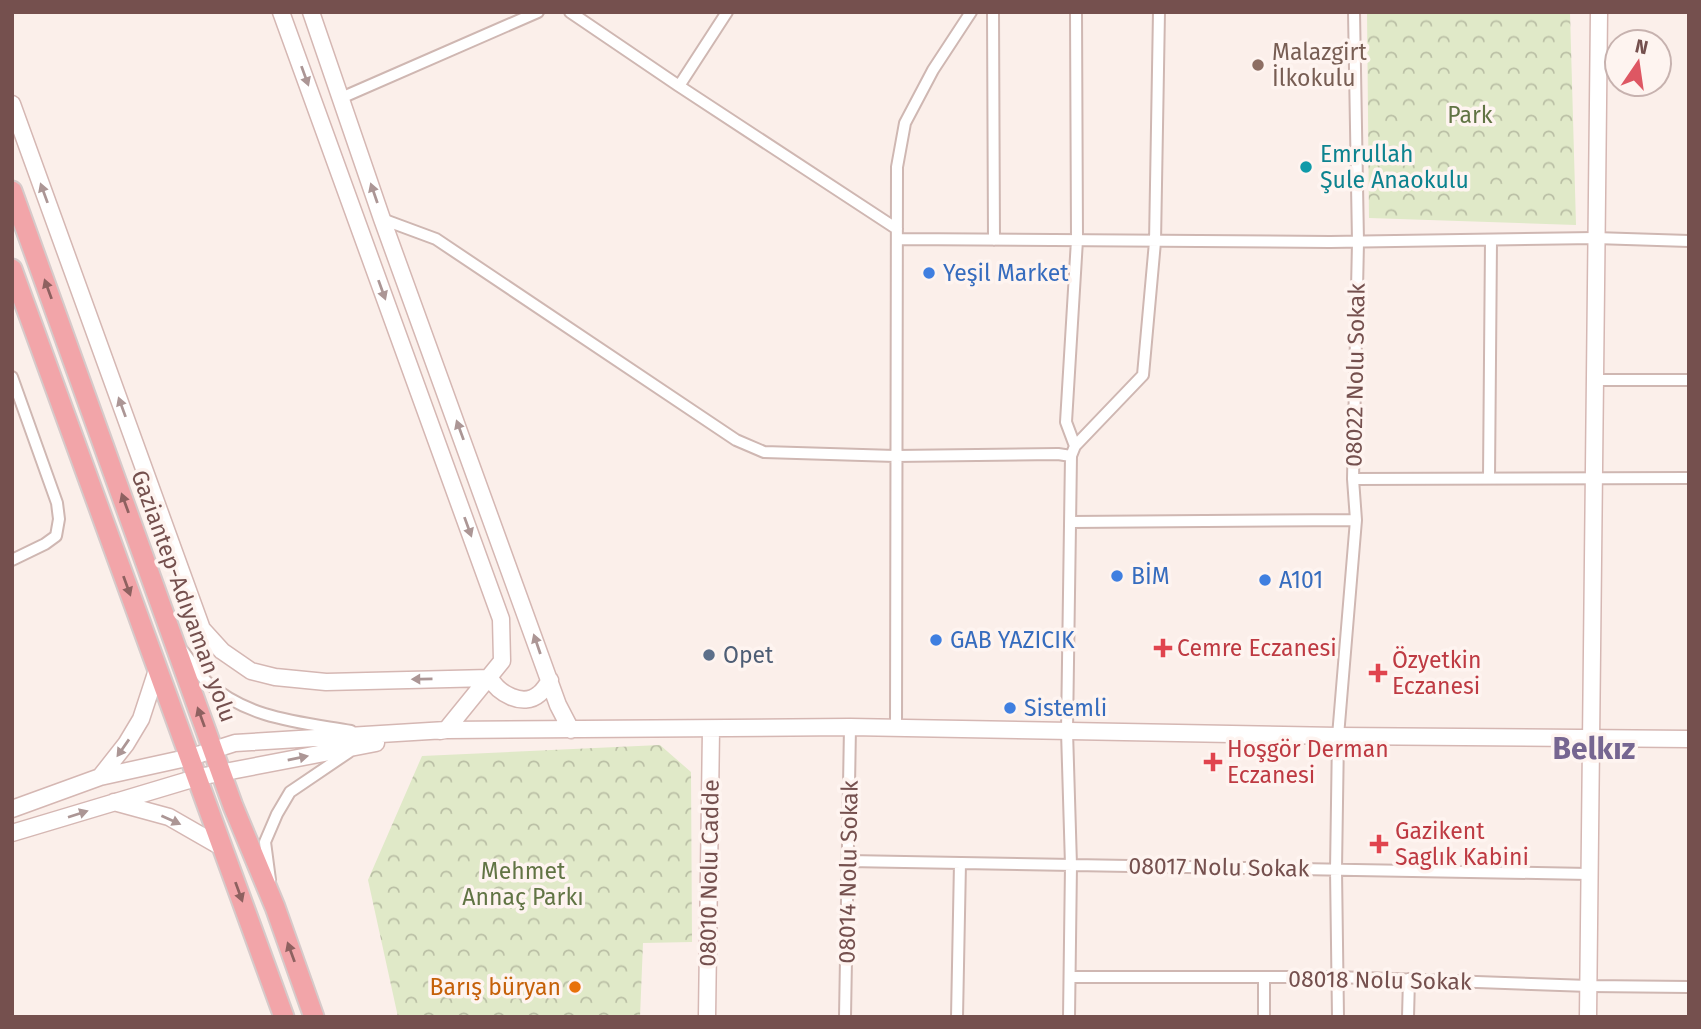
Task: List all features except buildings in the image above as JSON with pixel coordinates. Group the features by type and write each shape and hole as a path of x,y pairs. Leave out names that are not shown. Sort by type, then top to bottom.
{"highway":[{"name":"Gaziantep-Adıyaman yolu","path":"12,191 213,750 275,906 314,1017"},
{"path":"12,269 284,1017"}],"street":[{"path":"12,833 222,772 446,730 502,661 501,619 281,12"},
{"path":"311,12 382,219 558,705 571,730"},
{"path":"341,98 538,12"},
{"path":"570,12 897,234 994,240 1155,242 1595,238 1689,241"},
{"path":"679,86 727,12"},
{"path":"896,729 897,167 905,123 933,70 971,12"},
{"path":"993,12 994,240"},
{"path":"1069,1017 1071,865 1067,732 1073,451 1066,422 1077,240 1076,12"},
{"path":"382,219 436,239 736,440 764,452 895,456 1073,451 1143,375 1155,242 1159,12"},
{"name":"08022 Nolu Sokak","path":"1338,1017 1338,736 1356,520 1353,479 1358,242 1354,12"},
{"path":"1588,1017 1599,12"},
{"path":"12,104 202,629 222,651 251,671 275,677 326,682 490,678"},
{"path":"1489,477 1491,241"},
{"path":"12,377 57,503 59,519 56,536 12,560"},
{"path":"1593,380 1689,380"},
{"path":"1353,479 1689,478"},
{"path":"1072,522 1356,520"},
{"path":"173,638 205,680 232,702 289,722 371,735"},
{"path":"100,777 126,744 141,719 157,670"},
{"path":"490,678 501,692 516,698 530,699 540,694 550,680"},
{"path":"12,809 100,777 191,757 235,743 446,730 850,727 1689,739"},
{"name":"08014 Nolu Sokak","path":"845,1017 850,727"},
{"name":"08010 Nolu Cadde","path":"707,1017 711,729"},
{"path":"275,906 264,842 277,814 290,792 356,747"},
{"path":"114,802 169,817 223,848"},
{"name":"08017 Nolu Sokak","path":"848,861 1589,874"},
{"path":"957,1017 960,863"},
{"name":"08018 Nolu Sokak","path":"1070,977 1336,977 1689,987"},
{"path":"1264,978 1264,1017"},
{"path":"1408,1017 1409,979"}],"green space":[{"name":"Park","path":"1367,12 1570,12 1576,225 1369,218"},
{"name":"Mehmet Annaç Parkı","path":"660,745 691,772 692,942 643,943 640,1017 398,1017 368,880 422,756"}],"place":[{"name":"Malazgirt İlkokulu","path":"1258,65"},
{"name":"Emrullah Şule Anaokulu","path":"1306,167"},
{"name":"Yeşil Market","path":"929,273"},
{"name":"BİM","path":"1117,576"},
{"name":"A101","path":"1265,580"},
{"name":"GAB YAZICIK","path":"936,640"},
{"name":"Cemre Eczanesi","path":"1163,648"},
{"name":"Opet","path":"709,655"},
{"name":"Özyetkin Eczanesi","path":"1378,673"},
{"name":"Sistemli","path":"1010,708"},
{"name":"Hoşgör Derman Eczanesi","path":"1213,762"},
{"name":"Gazikent Saglık Kabini","path":"1379,844"},
{"name":"Barış büryan","path":"575,987"}],"district":[{"name":"Belkız","path":"1594,749"}]}
